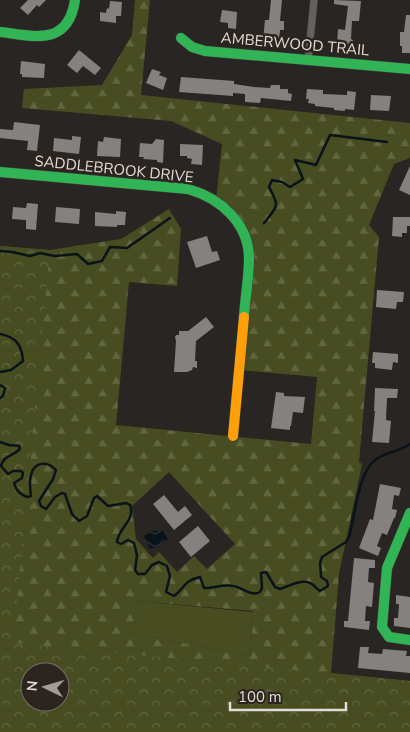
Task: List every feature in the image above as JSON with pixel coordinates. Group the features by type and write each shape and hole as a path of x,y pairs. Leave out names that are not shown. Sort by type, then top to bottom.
{"street":[{"path":"0,32 51,35 60,30 72,15 75,0"},
{"path":"308,61 314,0"},
{"name":"AMBERWOOD TRAIL","path":"181,38 192,47 205,52 410,69"},
{"name":"SADDLEBROOK DRIVE","path":"0,172 188,190 209,196 229,210 243,232 248,258 233,436"},
{"path":"410,513 387,568 382,627 384,634 390,638 410,640"}],"green space":[{"path":"135,0 150,0 141,95 410,123 410,158 394,164 369,225 379,237 359,462 362,464 339,574 331,673 410,681 410,732 0,732 0,246 50,250 121,239 169,209 181,229 177,286 129,282 116,425 311,444 317,377 239,370 246,241 216,200 222,144 171,121 22,108 24,89 102,85 132,35","holes":["169,472 235,544 207,569 194,556 177,572 159,552 153,558 136,539 132,506","137,601 253,611 250,656 131,633"]},
{"path":"0,246 50,250 13,643 410,681 410,732 0,732"},
{"path":"137,601 253,612 250,656 130,633"}],"water":[{"path":"154,531 163,531 168,539 158,547 149,548 148,542 144,537"}],"building":[{"path":"28,0 46,0 39,7 37,5 28,15 20,8"},
{"path":"271,0 282,0 280,21 284,21 284,30 280,30 279,42 263,40 265,20 269,20"},
{"path":"334,0 361,1 359,21 352,21 351,39 353,40 353,48 344,48 344,45 337,44 338,29 345,30 348,6 334,4"},
{"path":"110,1 122,2 121,16 116,16 116,23 100,21 100,12 106,13 107,8 109,9"},
{"path":"222,10 237,12 236,29 228,28 228,23 220,22"},
{"path":"406,15 410,15 410,53 402,53 400,32 404,32"},
{"path":"79,50 101,68 95,75 83,66 77,73 67,65"},
{"path":"21,61 45,64 44,78 22,77 22,74 20,74"},
{"path":"152,69 161,72 159,75 167,78 163,90 146,83"},
{"path":"181,77 234,81 234,84 254,87 270,88 271,85 280,85 280,89 288,89 288,93 292,94 291,101 261,98 260,103 245,102 245,94 233,93 233,96 179,92"},
{"path":"307,89 323,90 323,94 347,95 347,91 356,92 354,110 334,110 334,108 315,106 315,104 308,103 309,99 306,99"},
{"path":"371,95 391,96 389,111 370,110"},
{"path":"14,122 40,125 37,151 27,150 28,141 0,138 0,129 13,130"},
{"path":"72,136 81,137 79,154 53,151 54,138 72,140"},
{"path":"104,137 121,139 120,157 97,156 98,141 103,142"},
{"path":"156,139 164,140 163,163 139,157 140,143 152,144"},
{"path":"180,144 203,145 202,165 191,164 192,159 187,158 187,156 180,156"},
{"path":"410,166 410,195 399,190"},
{"path":"27,203 38,204 36,230 26,229 26,220 12,219 13,207 26,208"},
{"path":"56,207 80,209 79,224 55,222"},
{"path":"116,211 126,212 125,225 117,225 117,227 95,226 95,212 116,214"},
{"path":"393,217 410,217 410,226 407,226 407,233 402,233 402,237 392,236"},
{"path":"207,236 212,252 217,251 220,260 196,268 187,242"},
{"path":"377,290 404,292 403,302 397,302 396,309 376,307"},
{"path":"206,317 214,327 196,341 195,361 197,361 197,368 193,367 192,370 187,372 174,372 176,335 179,335 179,331 188,331"},
{"path":"373,352 398,354 398,363 393,362 392,370 375,368 375,363 372,363"},
{"path":"375,388 398,389 397,398 387,398 386,420 391,421 389,443 372,442"},
{"path":"276,392 284,393 284,396 305,397 303,413 293,412 290,430 271,428"},
{"path":"380,484 401,488 399,496 394,495 392,509 397,510 395,518 387,535 382,533 377,546 381,548 378,556 359,548 370,519 373,520"},
{"path":"164,495 178,512 185,506 192,515 174,530 153,504"},
{"path":"198,526 210,541 191,557 179,542"},
{"path":"354,558 375,560 375,568 369,568 368,582 374,583 372,607 366,606 365,621 370,621 369,630 344,627 344,621 348,621"},
{"path":"396,595 410,597 410,628 394,626 394,618 398,618 399,604 396,604"},
{"path":"360,647 369,647 368,653 382,654 383,649 407,651 406,656 410,656 410,673 358,668"}],"waterway":[{"path":"264,223 276,206 269,187 272,180 282,182 290,187 303,179 295,160 316,165 330,135 387,142"},
{"path":"0,251 30,256 40,253 55,256 77,254 88,264 102,261 110,247 127,248 170,218"},
{"path":"0,334 10,337 20,346 23,361 11,370 0,372"},
{"path":"0,385 5,388 3,396 0,398"},
{"path":"0,442 19,446 20,449 6,458 1,466 8,474 13,471 21,471 23,473 22,478 14,483 17,490 25,496 31,496 30,480 35,467 45,464 56,470 53,479 39,501 41,506 46,509 55,497 62,493 65,494 72,514 79,521 87,516 94,498 97,496 108,506 126,503 130,505 131,515 120,532 117,542 121,544 128,540 134,543 137,555 135,570 138,574 145,574 152,565 159,562 167,566 170,576 166,592 174,596 187,582 200,577 204,588 229,586 237,587 250,593 260,592 262,588 261,573 266,572 275,587 280,589 302,582 311,584 320,591 328,586 327,581 321,577 320,563 322,557 346,542 349,537 361,485 369,466 379,457 410,444"}],"traffic: fast":[{"path":"0,32 37,36 57,32 65,25 71,15 75,0"},
{"path":"181,38 192,47 205,51 410,69"},
{"path":"0,172 188,189 211,199 238,223 248,246 249,266 244,317"},
{"path":"410,513 387,568 382,627 389,637 410,640"}],"traffic: slow":[{"path":"233,436 244,317"}]}
